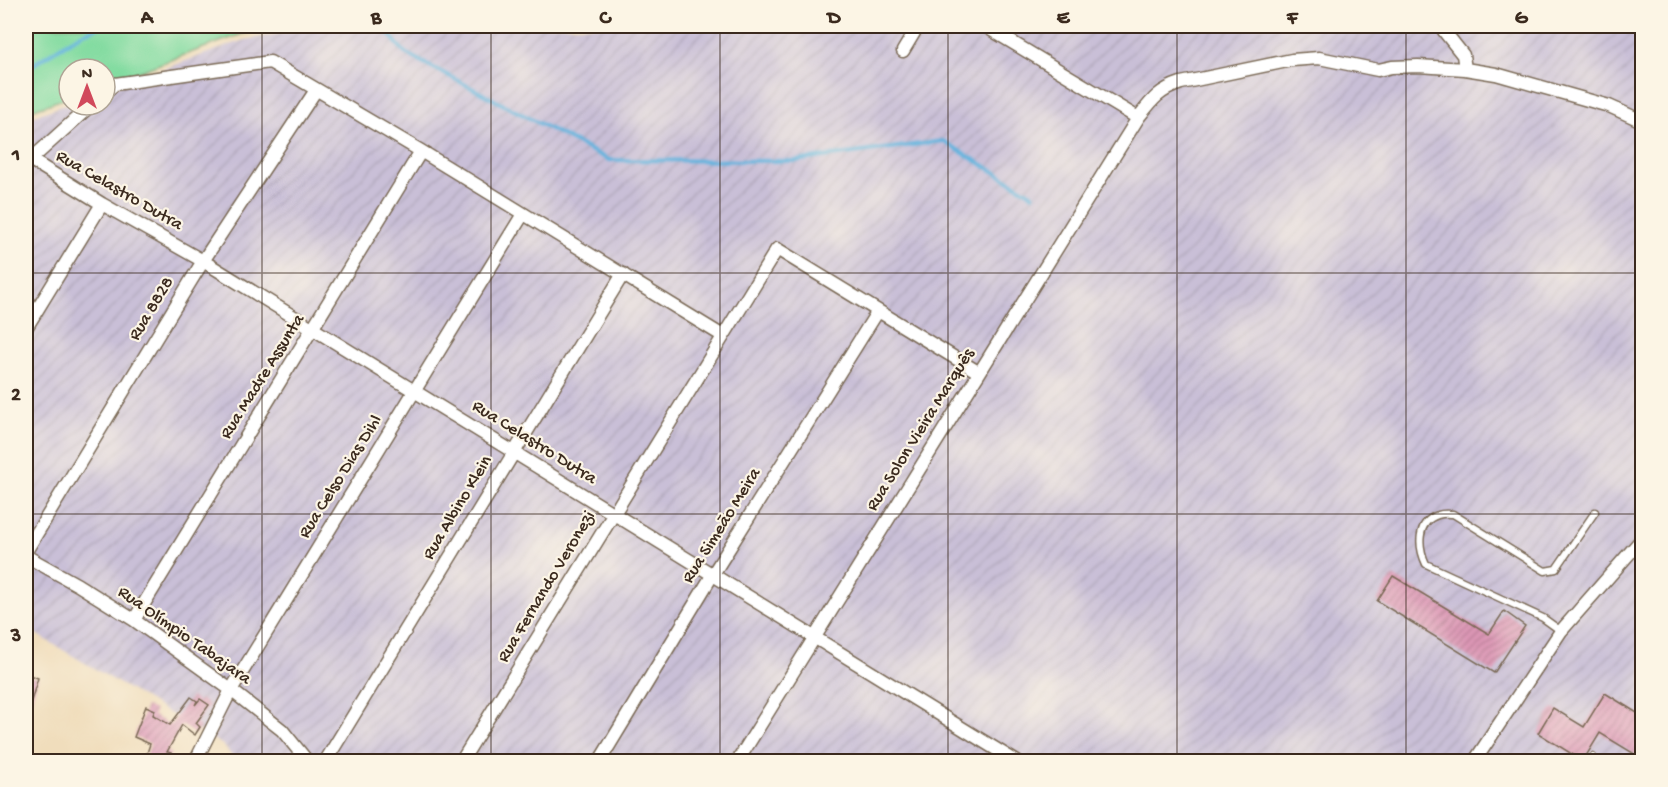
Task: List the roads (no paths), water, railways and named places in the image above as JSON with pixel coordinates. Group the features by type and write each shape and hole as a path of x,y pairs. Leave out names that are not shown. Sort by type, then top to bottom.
{"street":[{"path":"903,51 918,26"},
{"path":"985,26 1138,118"},
{"path":"1443,26 1444,31 1463,55 1465,69"},
{"name":"Rua Solon Vieira Marquês","path":"737,762 1138,118 1152,99 1165,88 1181,82 1292,60 1320,58 1378,70 1418,66 1465,69 1496,74 1609,106 1642,121"},
{"path":"117,84 270,62 421,151 723,336"},
{"name":"Rua 8828","path":"26,551 203,261 316,90"},
{"path":"28,162 78,117"},
{"name":"Rua Madre Assunta","path":"134,620 421,151"},
{"name":"Rua Celastro Dutra","path":"28,162 203,261 1017,762"},
{"path":"26,328 102,204"},
{"name":"Rua Celso Dias Dihl","path":"195,762 231,690 523,214"},
{"name":"Rua Fernando Veronezi","path":"461,762 777,249 878,311"},
{"name":"Rua Albino Klein","path":"325,762 623,274"},
{"path":"878,311 978,372"},
{"name":"Rua Simeão Meira","path":"599,762 713,574 878,311"},
{"path":"1474,762 1561,632 1642,539"},
{"name":"Rua Olímpio Tabajara","path":"26,556 134,620 231,690 282,730 308,762"}],"lane":[{"path":"1561,632 1543,618 1426,564 1420,552 1420,534 1429,521 1438,515 1453,514 1545,570 1551,570 1556,569 1595,512"}],"waterway":[{"path":"26,69 81,34 102,26"},
{"path":"382,26 405,53 609,160 794,161 943,141 1033,195"}]}
